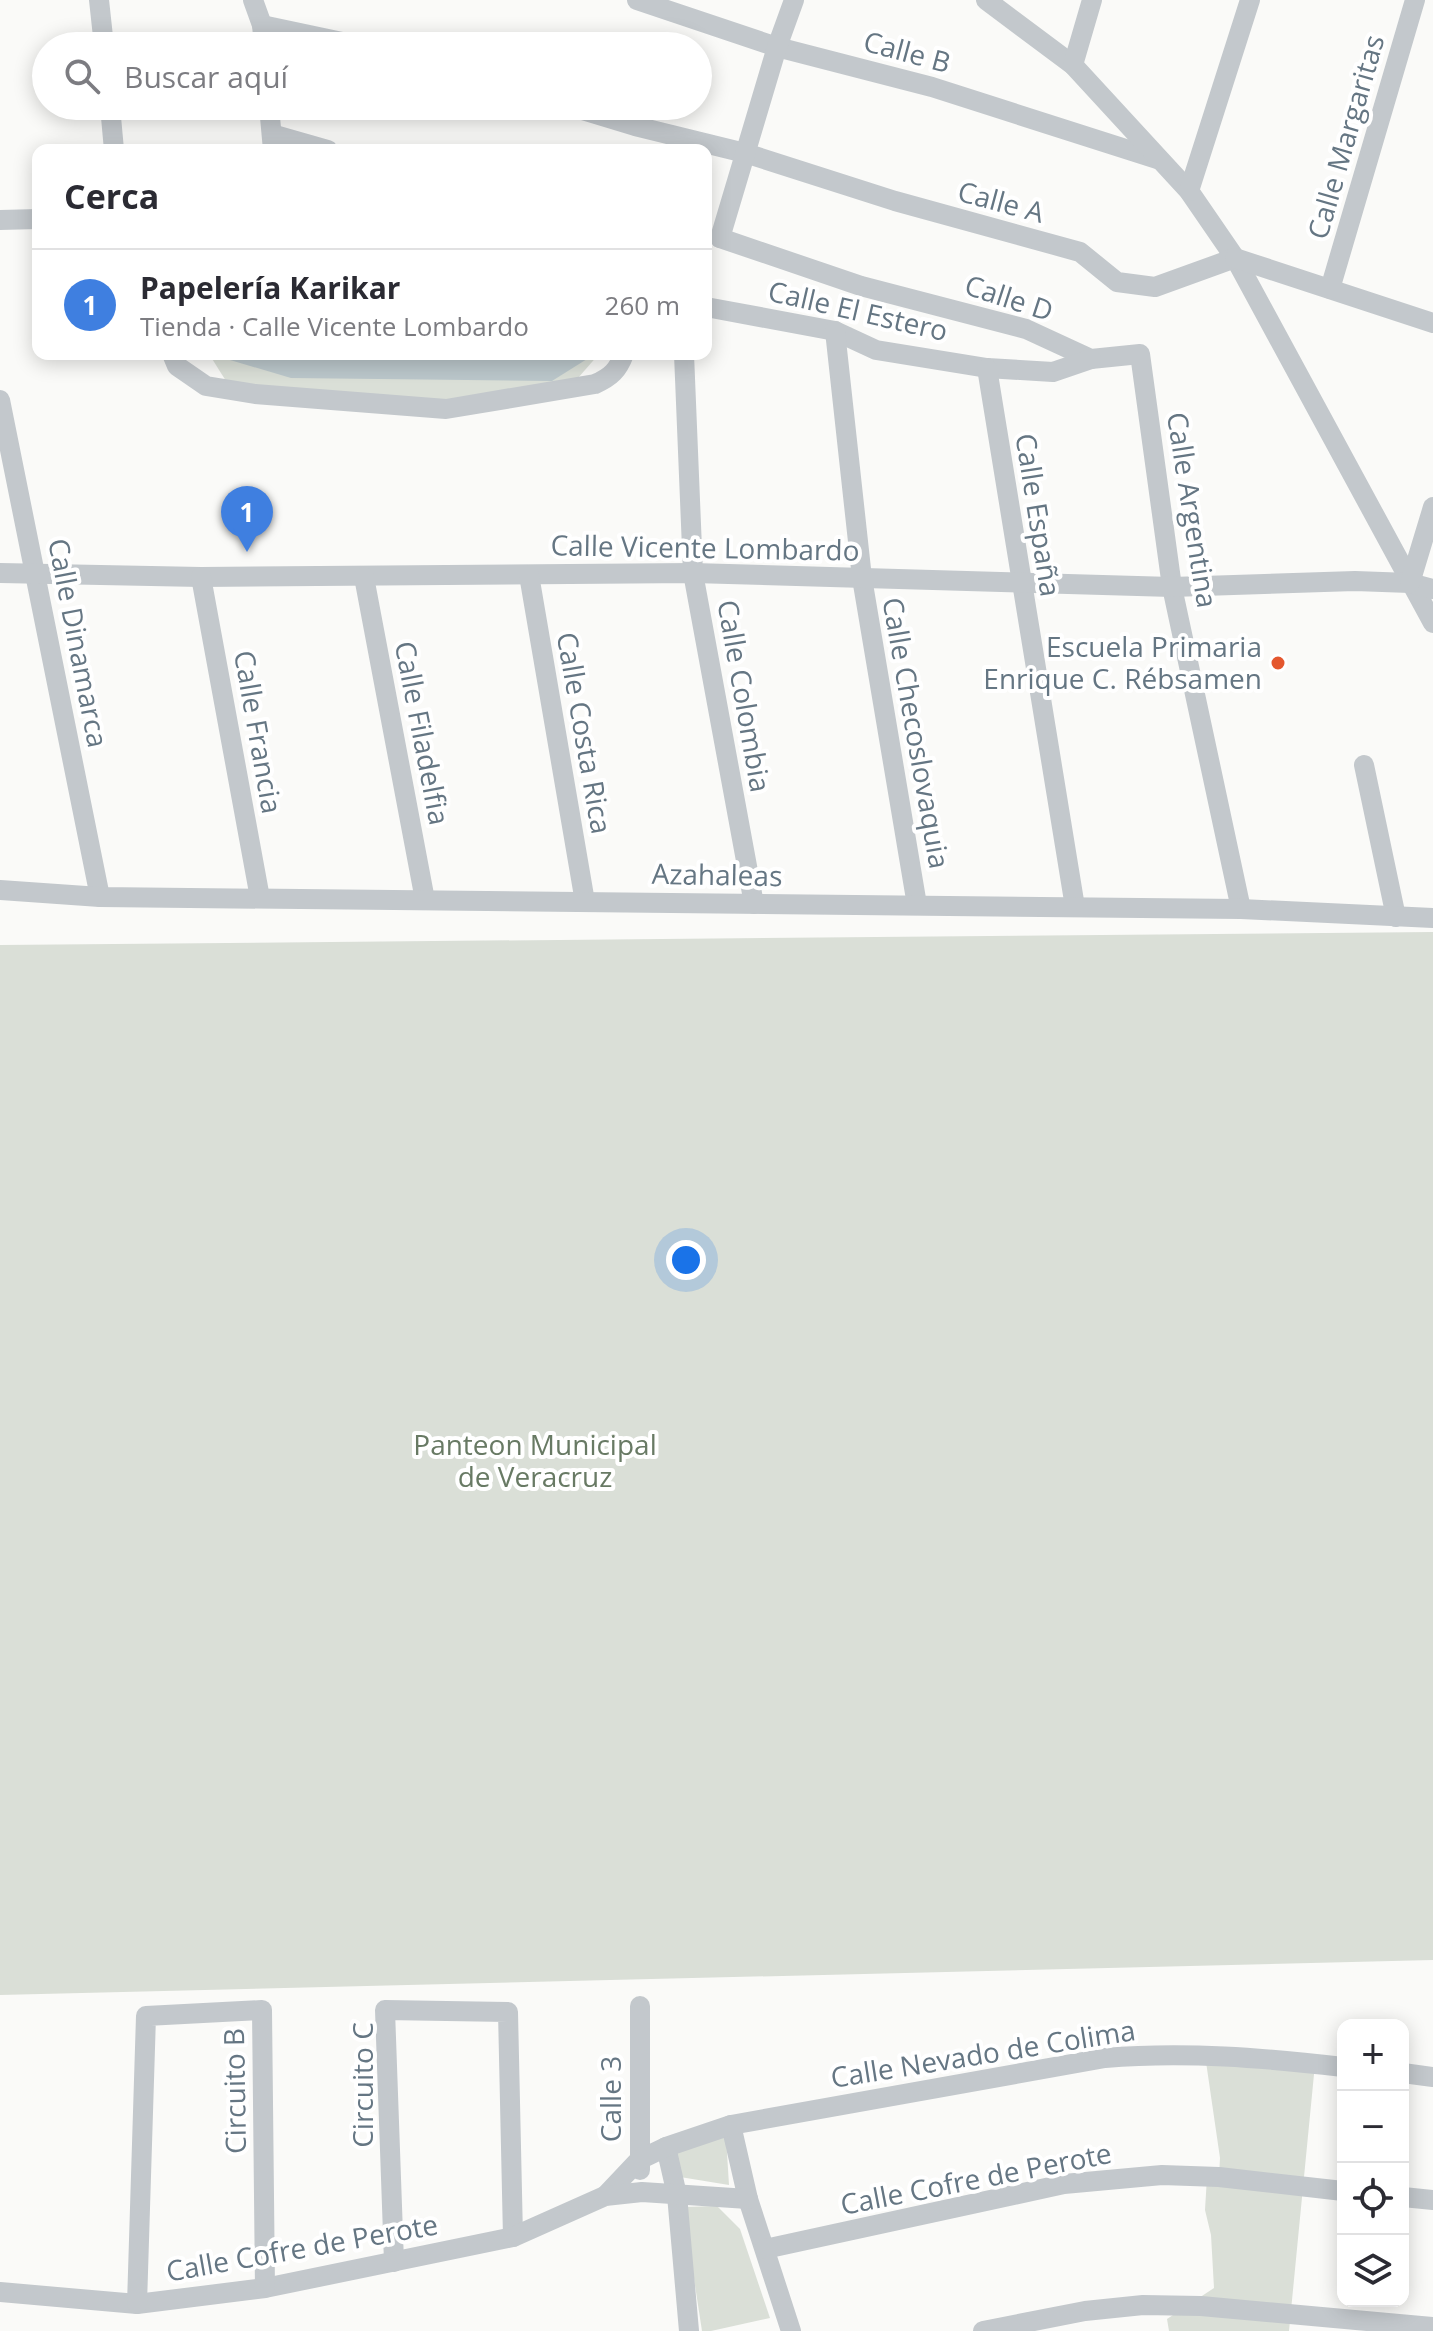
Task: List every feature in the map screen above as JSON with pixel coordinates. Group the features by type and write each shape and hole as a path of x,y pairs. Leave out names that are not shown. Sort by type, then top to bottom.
{"street":[{"path":"99,0 102,32"},
{"path":"253,0 263,32"},
{"name":"Calle B","path":"637,0 777,47 932,87 1161,160"},
{"path":"713,243 794,0"},
{"path":"986,0 1073,65 1189,191 1235,258 1433,623"},
{"path":"1073,65 1092,0"},
{"path":"1189,191 1250,0"},
{"name":"Calle Margaritas","path":"1330,289 1415,0"},
{"path":"262,25 295,32"},
{"path":"111,120 113,144"},
{"path":"270,120 272,142"},
{"name":"Calle A","path":"615,120 708,144"},
{"name":"Calle A","path":"712,145 895,201 1080,252 1117,282 1155,287 1235,258"},
{"path":"0,220 32,219"},
{"name":"Calle D","path":"713,243 1026,329 1091,359"},
{"path":"1235,258 1433,323"},
{"name":"Calle El Estero","path":"712,308 835,331 876,350 987,368 1053,372 1091,359"},
{"name":"Calle Checoslovaquia","path":"835,331 862,578 917,905"},
{"name":"Calle Argentina","path":"1091,359 1140,354 1172,587 1241,909"},
{"path":"174,360 206,386 255,394 446,409 595,384 609,378 622,360"},
{"name":"Calle Colombia","path":"684,360 693,573 754,904"},
{"name":"Calle España","path":"987,368 1075,907"},
{"name":"Calle Dinamarca","path":"0,400 100,897"},
{"path":"1410,583 1433,507"},
{"name":"Calle Vicente Lombardo","path":"0,573 364,577 693,573 1172,587 1294,582 1410,583 1433,589"},
{"name":"Calle Costa Rica","path":"529,575 585,902"},
{"name":"Calle Francia","path":"201,577 260,898"},
{"name":"Calle Filadelfia","path":"364,577 425,900"},
{"path":"1364,765 1396,917"},
{"name":"Azahaleas","path":"0,890 100,897 1241,909 1433,918"},
{"name":"Calle 3","path":"640,2006 639,2160 642,2192"},
{"name":"Circuito B","path":"137,2304 146,2016 262,2010 265,2288"},
{"name":"Circuito C","path":"394,2262 385,2010 508,2012 513,2237"},
{"name":"Calle Nevado de Colima","path":"639,2160 666,2147 731,2125 1105,2058 1205,2055 1337,2066"},
{"path":"1409,2074 1433,2077"},
{"path":"731,2125 748,2199 791,2331"},
{"path":"666,2147 677,2195 689,2331"},
{"name":"Calle Cofre de Perote","path":"605,2196 639,2160"},
{"name":"Calle Cofre de Perote","path":"765,2249 1064,2184 1162,2175 1219,2177 1337,2190"},
{"name":"Calle Cofre de Perote","path":"0,2292 137,2304 265,2288 513,2237 605,2196 642,2192 748,2199"},
{"path":"1409,2198 1433,2200"},
{"path":"983,2331 1085,2311 1143,2305 1201,2306 1433,2327"}],"green space":[{"path":"213,360 594,360 571,386 512,406 386,402 226,381"},
{"name":"Panteon Municipal de Veracruz","path":"1433,932 1433,1960 0,1995 0,945"},
{"path":"1205,2055 1315,2064 1289,2331 1169,2331 1167,2319 1214,2288 1211,2235 1205,2210 1207,2177 1219,2177 1220,2158"},
{"path":"726,2137 729,2185 680,2177 675,2149"},
{"path":"717,2206 740,2229 770,2318 702,2331 683,2207"}],"shaded area":[{"path":"230,360 585,360 552,381 291,378"}],"place":[{"name":"Papelería Karikar","path":"247,552"},
{"name":"Escuela Primaria Enrique C. Rébsamen","path":"1278,663"}]}
